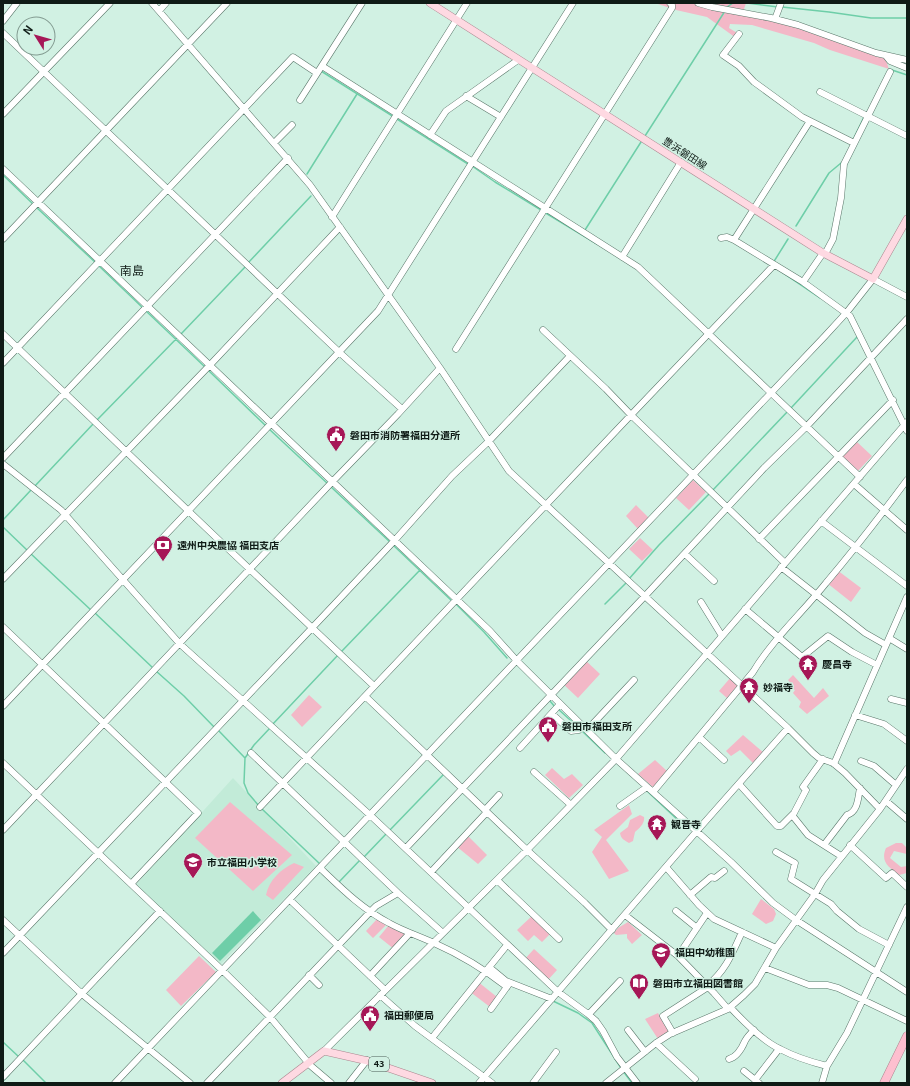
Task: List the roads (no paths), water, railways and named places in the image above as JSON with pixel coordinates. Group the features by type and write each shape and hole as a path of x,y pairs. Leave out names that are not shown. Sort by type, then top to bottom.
{"highway":[{"path":"884,1083 907,1036"}],"main road":[{"name":"豊浜磐田線","path":"430,3 824,253 873,279"},
{"path":"873,279 907,219"},
{"path":"282,1083 324,1051"},
{"name":"43","path":"324,1051 367,1060 432,1083"}],"street":[{"path":"3,21 17,3"},
{"path":"3,114 110,3"},
{"path":"152,3 310,185 440,368 509,471 788,728 812,752 834,764 880,809"},
{"path":"159,11 166,3"},
{"path":"3,239 227,3"},
{"path":"300,100 362,3"},
{"path":"332,217 467,3"},
{"path":"3,706 371,319 388,296 573,3"},
{"path":"456,349 606,115 672,8 670,3"},
{"path":"698,3 723,10 775,19 798,25 885,56 907,60"},
{"path":"775,19 781,3"},
{"path":"3,33 402,409"},
{"path":"739,34 723,55 739,66 754,82 802,117 854,142"},
{"path":"885,56 890,61 907,68"},
{"path":"3,363 293,57 397,114 647,274 860,477"},
{"path":"430,135 446,111 518,60"},
{"path":"803,282 833,238 841,198 844,164 890,72"},
{"path":"820,92 907,136"},
{"path":"466,96 501,116"},
{"path":"734,240 810,121"},
{"path":"274,143 292,125"},
{"path":"3,458 215,233 288,158"},
{"path":"622,257 681,162"},
{"path":"3,169 490,631 551,695 556,709 571,731 583,728 634,680"},
{"path":"3,579 127,452 340,227"},
{"path":"324,1051 527,850 616,759 783,565 906,426 847,312 803,282 734,240 727,237 721,238"},
{"path":"260,807 630,415 774,265"},
{"path":"115,1083 847,312 873,279 907,297"},
{"path":"406,848 764,468 807,426 907,319"},
{"path":"543,330 606,389 630,415 760,539 783,565 816,595 865,633 886,645"},
{"path":"3,334 374,686"},
{"path":"3,953 395,540 452,476 489,441 570,356"},
{"path":"3,830 440,368"},
{"path":"760,539 893,400"},
{"path":"3,464 53,503 65,515 122,581 180,644 307,757 406,848 558,992 589,1014 603,1031 624,1067 636,1083"},
{"path":"653,792 742,686 779,637 856,547 907,480"},
{"path":"854,484 907,530"},
{"path":"822,521 907,586"},
{"path":"684,554 714,581"},
{"path":"834,764 907,597"},
{"path":"701,602 722,636"},
{"path":"745,609 802,657 828,636 852,652 877,665"},
{"path":"3,628 198,813 131,884"},
{"path":"889,638 907,649"},
{"path":"365,696 612,930"},
{"path":"892,699 907,703"},
{"path":"556,709 583,728 645,789 653,792 730,862 762,894 796,920 907,992"},
{"path":"520,748 556,709"},
{"path":"855,715 884,724 907,741"},
{"path":"479,1083 788,728"},
{"path":"699,737 724,760"},
{"path":"251,753 398,893 443,933"},
{"path":"739,784 777,826 781,826 792,815 806,790 803,786 823,759"},
{"path":"861,761 874,766 896,785"},
{"path":"3,763 222,970 270,1017 308,1063 331,1083"},
{"path":"606,1083 624,1067 656,1043 673,1033 729,1008 755,984 776,948 823,880 880,809 907,769"},
{"path":"534,772 571,805"},
{"path":"824,845 847,815 851,814 856,806 860,788"},
{"path":"620,806 645,789"},
{"path":"431,872 499,795"},
{"path":"886,801 907,819"},
{"path":"792,815 808,835 842,856"},
{"path":"850,845 886,878 892,872 907,887"},
{"path":"776,852 795,863 791,878 831,904 859,929 888,945"},
{"path":"666,867 690,895 714,919 776,948"},
{"path":"320,868 353,899 370,912 389,923 433,942 487,969 509,985 552,999"},
{"path":"690,895 712,877 715,878 724,871"},
{"path":"497,880 559,939"},
{"path":"207,1083 376,906 398,893"},
{"path":"290,900 385,990"},
{"path":"822,1083 827,1066 847,1033 907,907"},
{"path":"3,1077 160,911"},
{"path":"676,911 697,928"},
{"path":"678,956 707,913"},
{"path":"625,915 678,956 729,1008 779,1049 808,1061 827,1066"},
{"path":"3,920 82,994 190,1083"},
{"path":"673,1033 663,1016 714,980 725,967 742,932"},
{"path":"370,976 410,933"},
{"path":"432,1038 507,945"},
{"path":"765,968 809,985 827,985 838,988 907,1020"},
{"path":"309,975 319,984"},
{"path":"589,1014 620,981"},
{"path":"491,1009 509,985"},
{"path":"380,995 415,1026 492,1083"},
{"path":"628,1030 645,1052"},
{"path":"729,1059 733,1058 754,1030"},
{"path":"656,1043 695,1079"},
{"path":"744,1071 757,1081 779,1049"},
{"path":"533,1083 556,1052"},
{"path":"349,1083 367,1060"}],"waterway":[{"path":"727,7 733,3"},
{"path":"747,3 778,7"},
{"path":"782,7 871,18 907,18"},
{"path":"645,136 725,11"},
{"path":"888,71 889,69 907,75"},
{"path":"321,71 394,117"},
{"path":"307,174 357,94"},
{"path":"853,140 864,117"},
{"path":"397,119 468,164"},
{"path":"585,230 641,142"},
{"path":"796,226 829,173 841,163"},
{"path":"472,166 541,210"},
{"path":"3,175 33,204"},
{"path":"248,263 311,196"},
{"path":"36,207 96,263"},
{"path":"544,212 597,244"},
{"path":"773,263 788,239"},
{"path":"99,266 144,309"},
{"path":"181,334 246,266"},
{"path":"783,273 820,298"},
{"path":"146,311 206,368"},
{"path":"97,420 178,337"},
{"path":"791,408 857,337"},
{"path":"209,371 266,426"},
{"path":"712,491 788,411"},
{"path":"34,487 94,423"},
{"path":"269,429 328,484"},
{"path":"330,486 390,542"},
{"path":"3,520 31,490"},
{"path":"628,580 659,545 709,494"},
{"path":"3,527 28,551"},
{"path":"393,545 453,602"},
{"path":"30,553 92,611"},
{"path":"341,652 420,570"},
{"path":"605,604 626,583"},
{"path":"456,604 507,658"},
{"path":"95,613 153,668"},
{"path":"272,725 338,655"},
{"path":"156,671 184,696 215,728"},
{"path":"550,701 555,707"},
{"path":"558,709 579,728"},
{"path":"259,806 248,793 244,783 245,758 254,745 270,728"},
{"path":"218,730 245,758"},
{"path":"582,731 605,753"},
{"path":"389,831 443,775"},
{"path":"648,792 680,822"},
{"path":"262,809 320,864"},
{"path":"364,857 386,834"},
{"path":"339,882 361,859"},
{"path":"553,1001 578,1013 592,1023 621,1068"},
{"path":"3,1042 19,1057"},
{"path":"22,1059 46,1083"},
{"path":"623,1071 632,1083"},
{"path":"3,1081 9,1075"}],"place":[{"name":"磐田市消防署福田分遣所","path":"336,452"},
{"name":"遠州中央農協 福田支店","path":"163,562"},
{"name":"慶昌寺","path":"808,681"},
{"name":"妙福寺","path":"749,704"},
{"name":"磐田市福田支所","path":"548,743"},
{"name":"観音寺","path":"657,841"},
{"name":"市立福田小学校","path":"193,879"},
{"name":"福田中幼稚園","path":"661,969"},
{"name":"磐田市立福田図書館","path":"639,1000"},
{"name":"福田郵便局","path":"370,1032"}],"district":[{"name":"南島","path":"132,271"}]}
